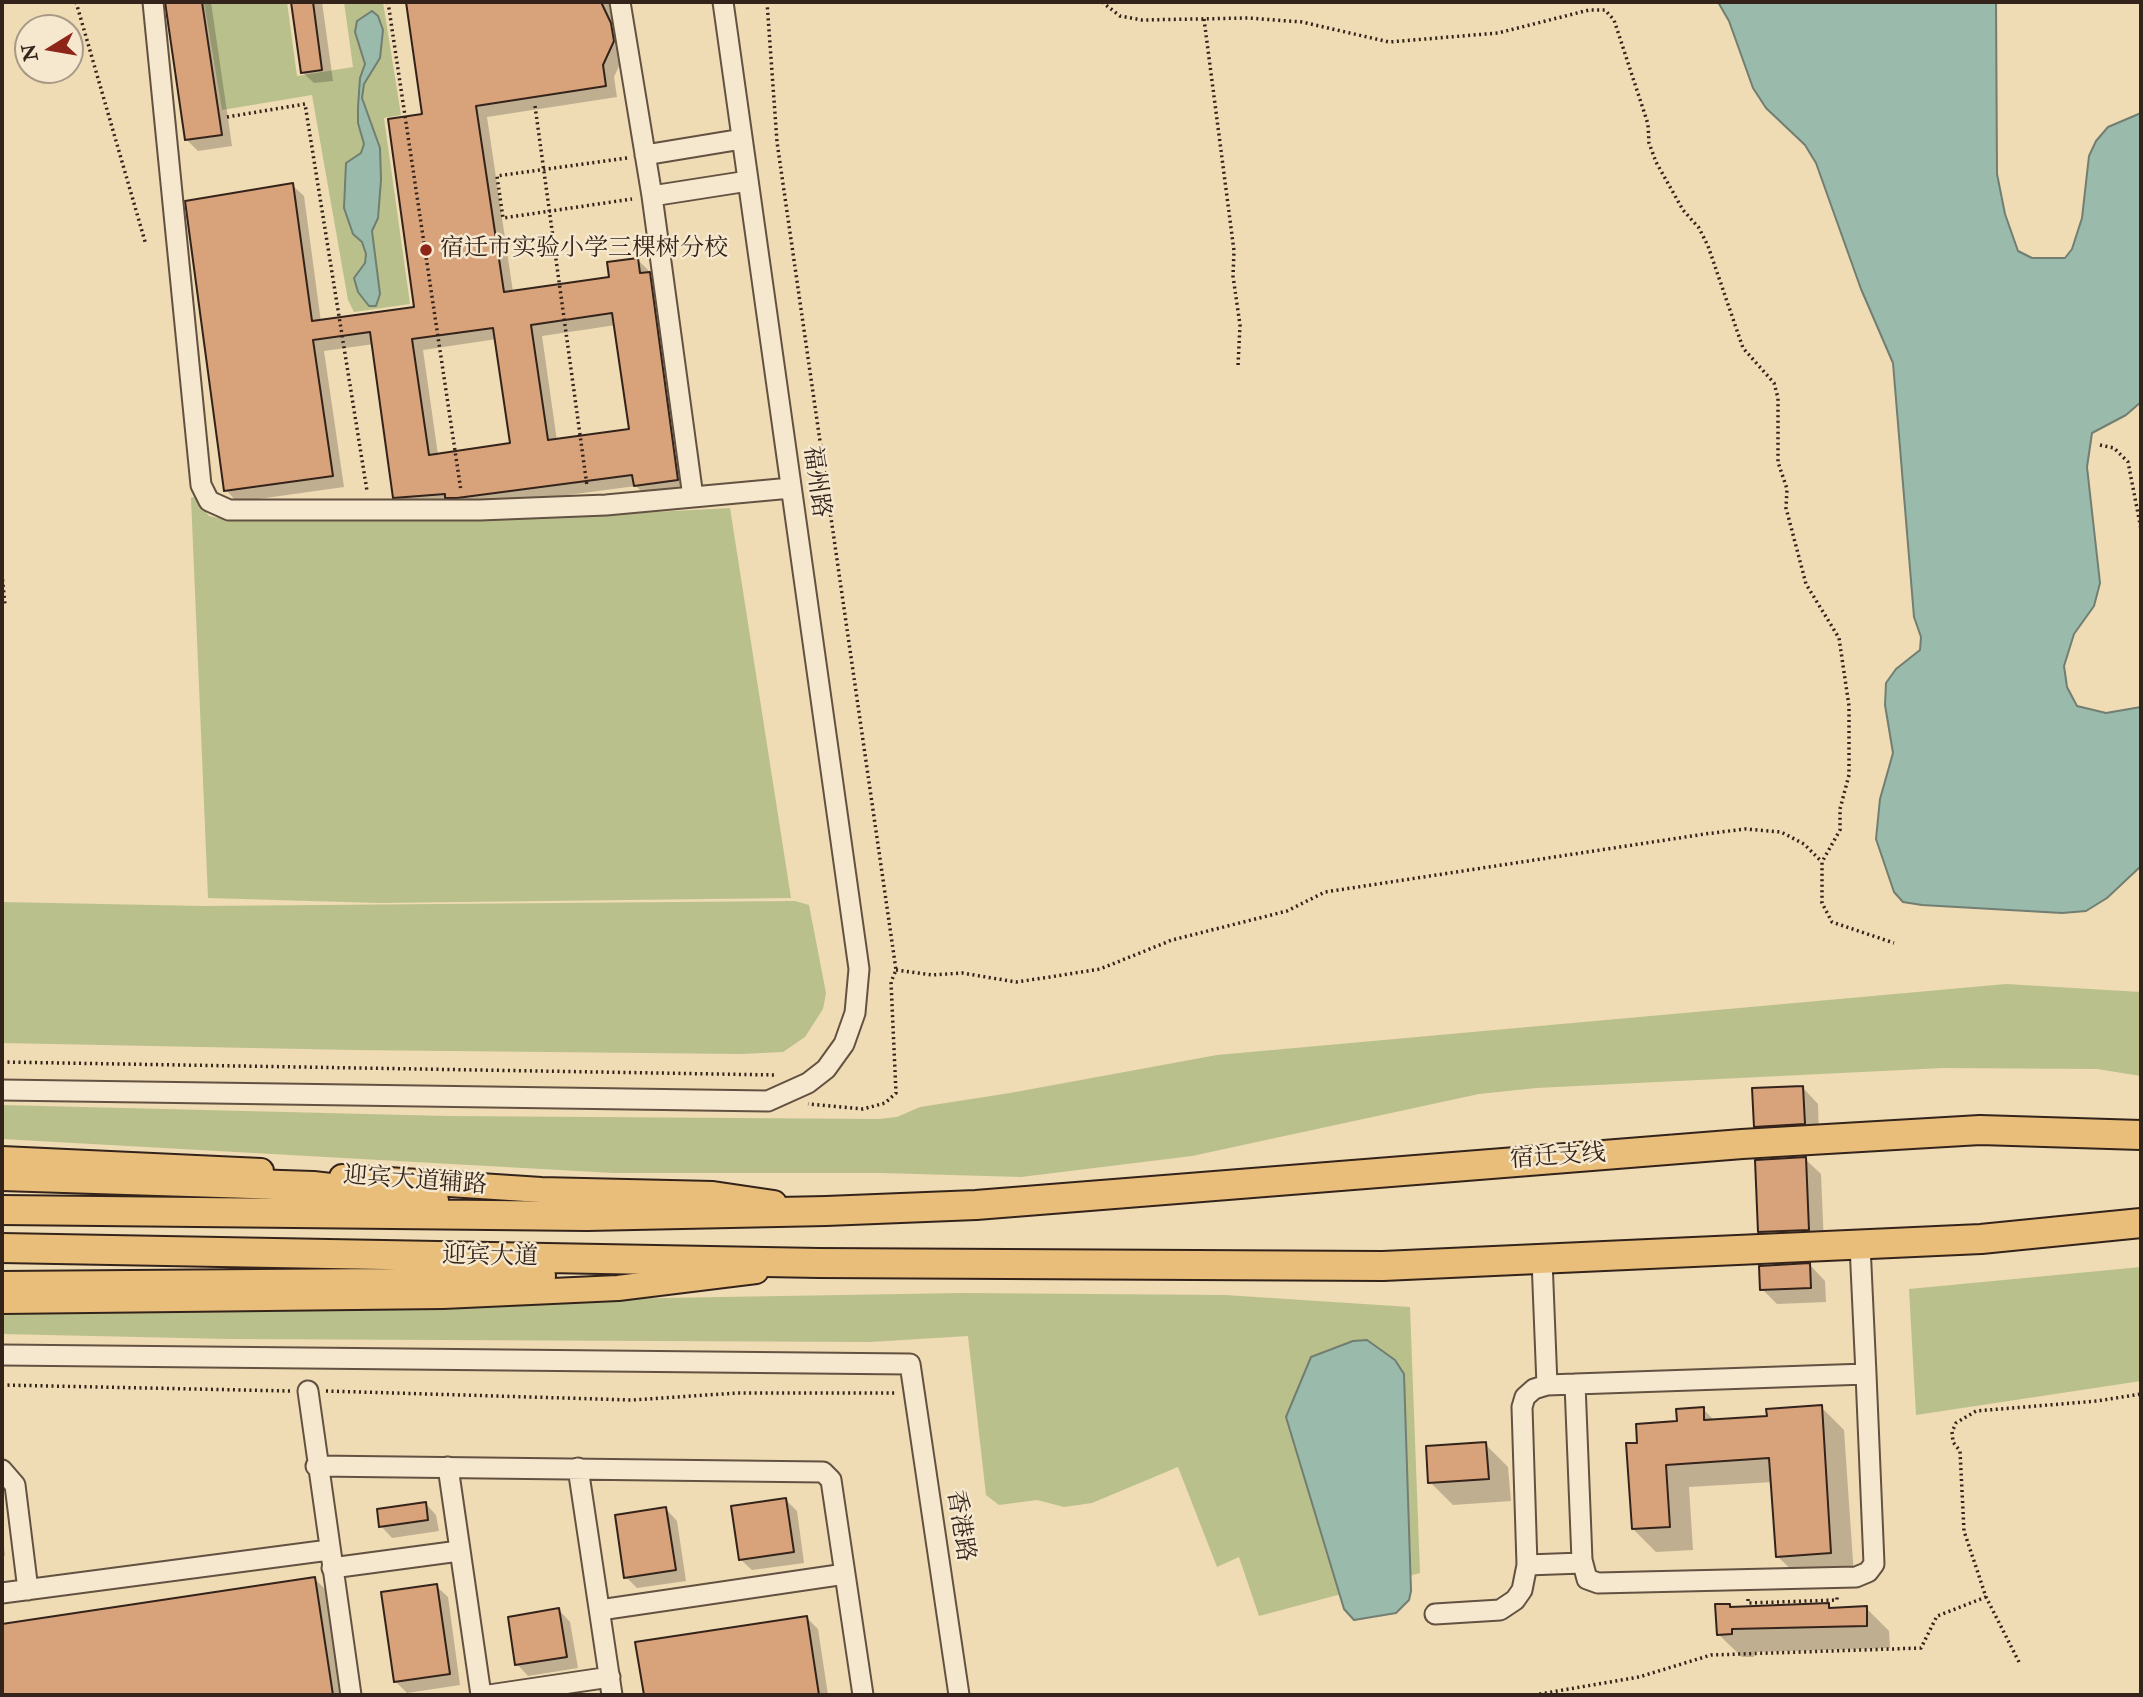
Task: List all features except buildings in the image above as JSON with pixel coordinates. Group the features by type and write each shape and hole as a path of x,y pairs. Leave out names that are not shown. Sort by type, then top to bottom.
{"highway":[{"name":"宿迁支线","path":"976,1205 1742,1144 1980,1130 2141,1135"},
{"path":"2,1176 313,1186 586,1216"},
{"name":"迎宾大道","path":"2,1210 586,1216 976,1205"},
{"path":"1542,1260 1981,1239 2141,1223"},
{"name":"迎宾大道","path":"2,1248 979,1265 1383,1266 1542,1260"},
{"path":"2,1286 386,1283 819,1263"}],"main road":[{"name":"迎宾大道辅路","path":"2,1160 193,1167 541,1190 713,1195 827,1211"},
{"path":"2,1301 443,1296 605,1289 819,1263"}],"street":[{"path":"153,2 201,485 209,501 229,510 464,510 590,506 791,488"},
{"path":"620,2 652,197 693,497"},
{"name":"福州路","path":"723,2 859,969 855,1013 844,1044 817,1076 768,1101"},
{"path":"645,155 742,139"},
{"path":"652,197 748,181"},
{"path":"2,1090 768,1101"},
{"path":"1575,1384 1582,1563 1587,1579 1598,1583 1856,1577 1868,1572 1874,1564 1860,1245"},
{"path":"1542,1260 1547,1385"},
{"name":"香港路","path":"2,1355 910,1364 959,1695"},
{"path":"1435,1614 1500,1610 1515,1600 1522,1590 1527,1565 1522,1407 1525,1397 1534,1389 1547,1385 1866,1374"},
{"path":"308,1391 351,1695"},
{"path":"317,1466 823,1472 831,1480 863,1695"},
{"path":"448,1467 481,1695"},
{"path":"489,1695 611,1686 578,1468"},
{"path":"2,1470 15,1485 28,1590"},
{"path":"2,1593 330,1559 459,1551"},
{"path":"1527,1565 1582,1563"},
{"path":"600,1610 845,1574"}],"path":[{"path":"76,2 146,245"},
{"path":"388,2 464,510"},
{"path":"767,2 777,142 896,970 891,982 896,1093 885,1103 863,1109 768,1101"},
{"path":"1102,2 1120,16 1142,20 1302,22 1389,42 1498,33 1589,10 1605,10 1614,20 1648,124 1649,144 1656,162 1708,246 1743,348 1774,383 1778,398 1778,462 1787,489 1786,508 1806,584 1839,638 1849,706 1849,775 1840,809 1840,830 1822,862 1822,903 1832,922 1894,943"},
{"path":"1204,19 1234,251 1233,276 1240,325 1238,366"},
{"path":"227,117 305,104 370,510"},
{"path":"535,106 590,506"},
{"path":"645,155 497,176 503,218 652,197"},
{"path":"2100,445 2114,448 2128,462 2141,529"},
{"path":"2,574 5,605"},
{"path":"896,970 932,975 962,973 1016,982 1100,969 1172,940 1287,911 1325,892 1718,832 1745,829 1781,832 1804,844 1822,862"},
{"path":"2,1062 784,1075"},
{"path":"2,1385 632,1400 737,1393 914,1393"},
{"path":"2019,1662 1986,1597 1964,1531 1960,1451 1953,1442 1952,1432 1956,1423 1976,1411 2097,1401 2141,1394"},
{"path":"1534,1695 1639,1677 1711,1655 1921,1648 1937,1616 1986,1597"}],"green space":[{"path":"204,2 287,2 297,76 353,67 344,2 383,2 401,115 384,118 410,304 354,312 348,300 312,95 222,110"},
{"path":"194,497 209,516 224,519 597,515 730,508 791,898 379,903 208,898 191,498"},
{"path":"795,901 809,905 826,993 823,1009 805,1037 783,1052 741,1054 353,1050 2,1043 2,902 203,906"},
{"path":"2006,984 2141,992 2141,1076 2097,1069 1943,1068 1536,1088 1479,1094 1192,1156 1021,1177 881,1173 613,1173 2,1139 2,1105 447,1116 879,1119 897,1117 920,1107 1217,1055"},
{"path":"2141,1267 2141,1381 1916,1415 1909,1289"},
{"path":"962,1293 1225,1295 1410,1307 1420,1573 1259,1616 1239,1557 1217,1567 1178,1467 1092,1503 1064,1507 1037,1500 999,1505 986,1495 968,1336 870,1342 229,1339 2,1334 2,1309"}],"shaded area":[{"path":"1718,2 1996,2 1997,174 2005,214 2018,251 2032,258 2065,258 2072,249 2082,218 2089,156 2096,141 2108,127 2141,113 2141,402 2126,415 2092,433 2087,467 2100,583 2094,606 2074,634 2064,666 2067,687 2077,706 2106,713 2141,707 2141,866 2107,898 2086,911 2062,913 1922,905 1903,902 1894,892 1876,839 1880,799 1893,753 1885,705 1886,683 1896,669 1920,650 1921,637 1914,617 1893,363 1861,289 1816,163 1805,145 1766,108 1753,88 1729,21"},
{"path":"372,11 378,16 383,30 380,58 364,84 362,98 380,148 378,218 372,231 380,294 376,306 369,306 358,292 354,278 365,263 366,254 362,242 353,234 344,208 346,163 361,153 364,144 358,123 358,107 360,78 365,64 355,32 357,21"},
{"path":"1367,1340 1395,1360 1404,1374 1411,1591 1409,1600 1396,1613 1354,1620 1344,1609 1286,1417 1311,1357 1353,1341"}],"place":[{"name":"宿迁市实验小学三棵树分校","path":"426,250"}]}
